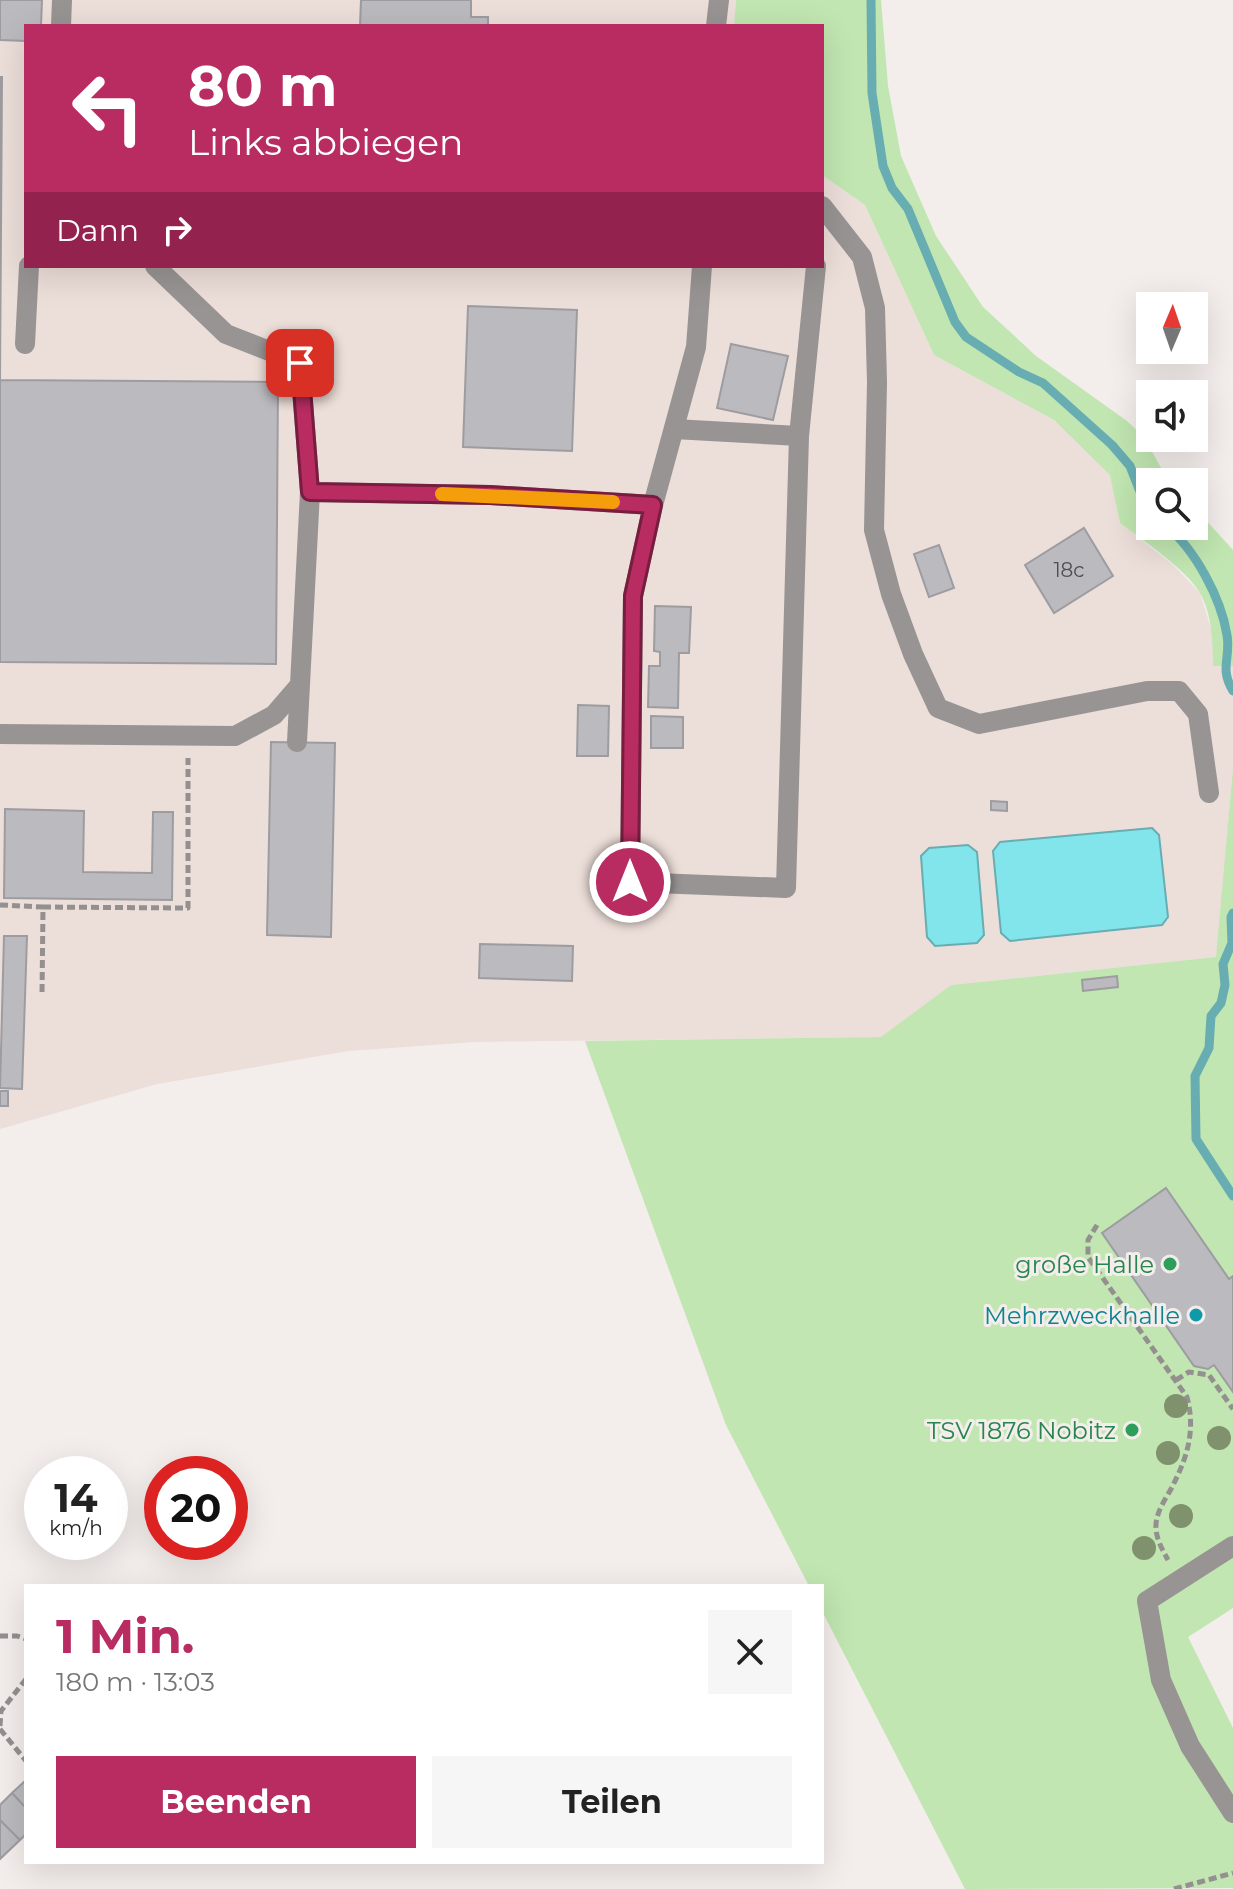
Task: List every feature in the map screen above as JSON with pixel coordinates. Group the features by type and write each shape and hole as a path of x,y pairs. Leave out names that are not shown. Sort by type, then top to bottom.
{"lane":[{"path":"61,24 62,0"},
{"path":"716,24 719,0"},
{"path":"824,209 862,257 875,308 874,530 891,594 913,654 938,708 979,724 1147,691 1179,691 1198,714 1209,793"},
{"path":"25,344 29,268"},
{"path":"157,268 226,334 300,363 310,492 297,742"},
{"path":"702,268 696,347 653,505 633,596 630,882 786,888 799,436 816,268"},
{"path":"674,429 799,436"},
{"path":"310,492 490,495 653,505"},
{"path":"0,734 235,736 274,715 299,686"},
{"path":"1233,1546 1147,1601 1161,1680 1190,1746 1233,1813"}],"path":[{"path":"0,905 188,908 188,736"},
{"path":"42,995 43,907"},
{"path":"1097,1225 1088,1240 1088,1257 1176,1380 1187,1397 1192,1415 1184,1464 1159,1510 1156,1524 1158,1540 1178,1581"},
{"path":"1176,1380 1189,1372 1209,1375 1233,1409"},
{"path":"0,1636 24,1638"},
{"path":"24,1682 1,1711 0,1727 24,1758"},
{"path":"1174,1889 1233,1873"}],"shaded area":[{"path":"0,0 736,0 734,24 24,24 24,268 824,268 824,176 865,205 934,355 1054,420 1111,475 1120,523 1136,536 1136,540 1141,540 1173,565 1200,593 1213,635 1213,665 1233,666 1233,768 1217,957 951,985 882,1037 474,1042 348,1051 157,1084 0,1129"}],"green space":[{"path":"736,0 881,0 888,86 901,156 936,236 983,307 1036,356 1136,429 1136,452 1152,452 1161,468 1136,468 1136,535 1120,523 1110,475 1054,420 934,355 865,205 824,176 824,24 734,24"},
{"path":"1208,522 1233,550 1233,666 1213,666 1212,638 1204,601 1185,574 1143,540 1208,540"},
{"path":"1233,768 1233,1608 1188,1637 1233,1728 1233,1888 965,1889 824,1615 824,1584 808,1584 726,1425 585,1041 881,1037 951,985 1216,957"}],"water":[{"path":"1152,828 1159,835 1168,917 1162,925 1010,941 1001,933 993,851 1000,842"},
{"path":"968,845 977,852 984,935 977,943 935,946 927,937 921,856 929,848"}],"building":[{"path":"0,0 42,0 41,24 24,24 24,41 0,40"},
{"path":"361,0 471,0 471,17 488,17 488,24 360,24"},
{"path":"0,77 2,77 0,380"},
{"path":"468,306 577,310 572,451 463,447"},
{"path":"731,344 788,356 773,420 717,408"},
{"path":"0,380 278,382 276,664 0,662"},
{"path":"1084,528 1113,576 1054,613 1025,565"},
{"path":"939,545 954,588 929,597 914,554"},
{"path":"655,606 691,607 689,653 679,653 678,708 648,707 649,666 660,666 660,652 654,651"},
{"path":"578,705 609,706 608,756 577,756"},
{"path":"651,716 683,717 683,748 651,748"},
{"path":"271,742 335,743 331,937 267,935"},
{"path":"991,801 1007,802 1007,811 991,810"},
{"path":"5,809 84,811 83,872 152,873 153,812 173,812 172,900 4,898"},
{"path":"4,936 27,936 22,1089 0,1088"},
{"path":"480,944 573,946 572,981 479,978"},
{"path":"1117,976 1118,987 1083,991 1082,980"},
{"path":"0,1091 8,1091 8,1106 0,1106"},
{"name":"große Halle","path":"1166,1188 1229,1279 1233,1276 1233,1392 1214,1365 1208,1369 1194,1366 1102,1233"},
{"path":"24,1782 24,1806 12,1793"},
{"path":"12,1793 24,1806 24,1836 20,1840 0,1820 0,1805"},
{"path":"0,1820 20,1840 0,1859"}],"waterway":[{"path":"871,0 872,93 883,166 892,188 908,209 955,322 966,337 1019,372 1043,383 1112,445 1130,466 1136,481"},
{"path":"1180,540 1205,575 1219,606 1228,643 1227,676 1233,691"},
{"path":"1233,913 1232,943 1223,964 1225,985 1221,1003 1211,1016 1209,1048 1195,1076 1196,1139 1233,1196"}],"slow traffic":[{"path":"442,494 613,502"}],"place":[{"name":"große Halle","path":"1170,1264"},
{"name":"Mehrzweckhalle","path":"1196,1315"},
{"name":"TSV 1876 Nobitz","path":"1132,1430"}],"route":[{"path":"300,363 310,492 490,495 653,505 633,596 630,882"}]}
